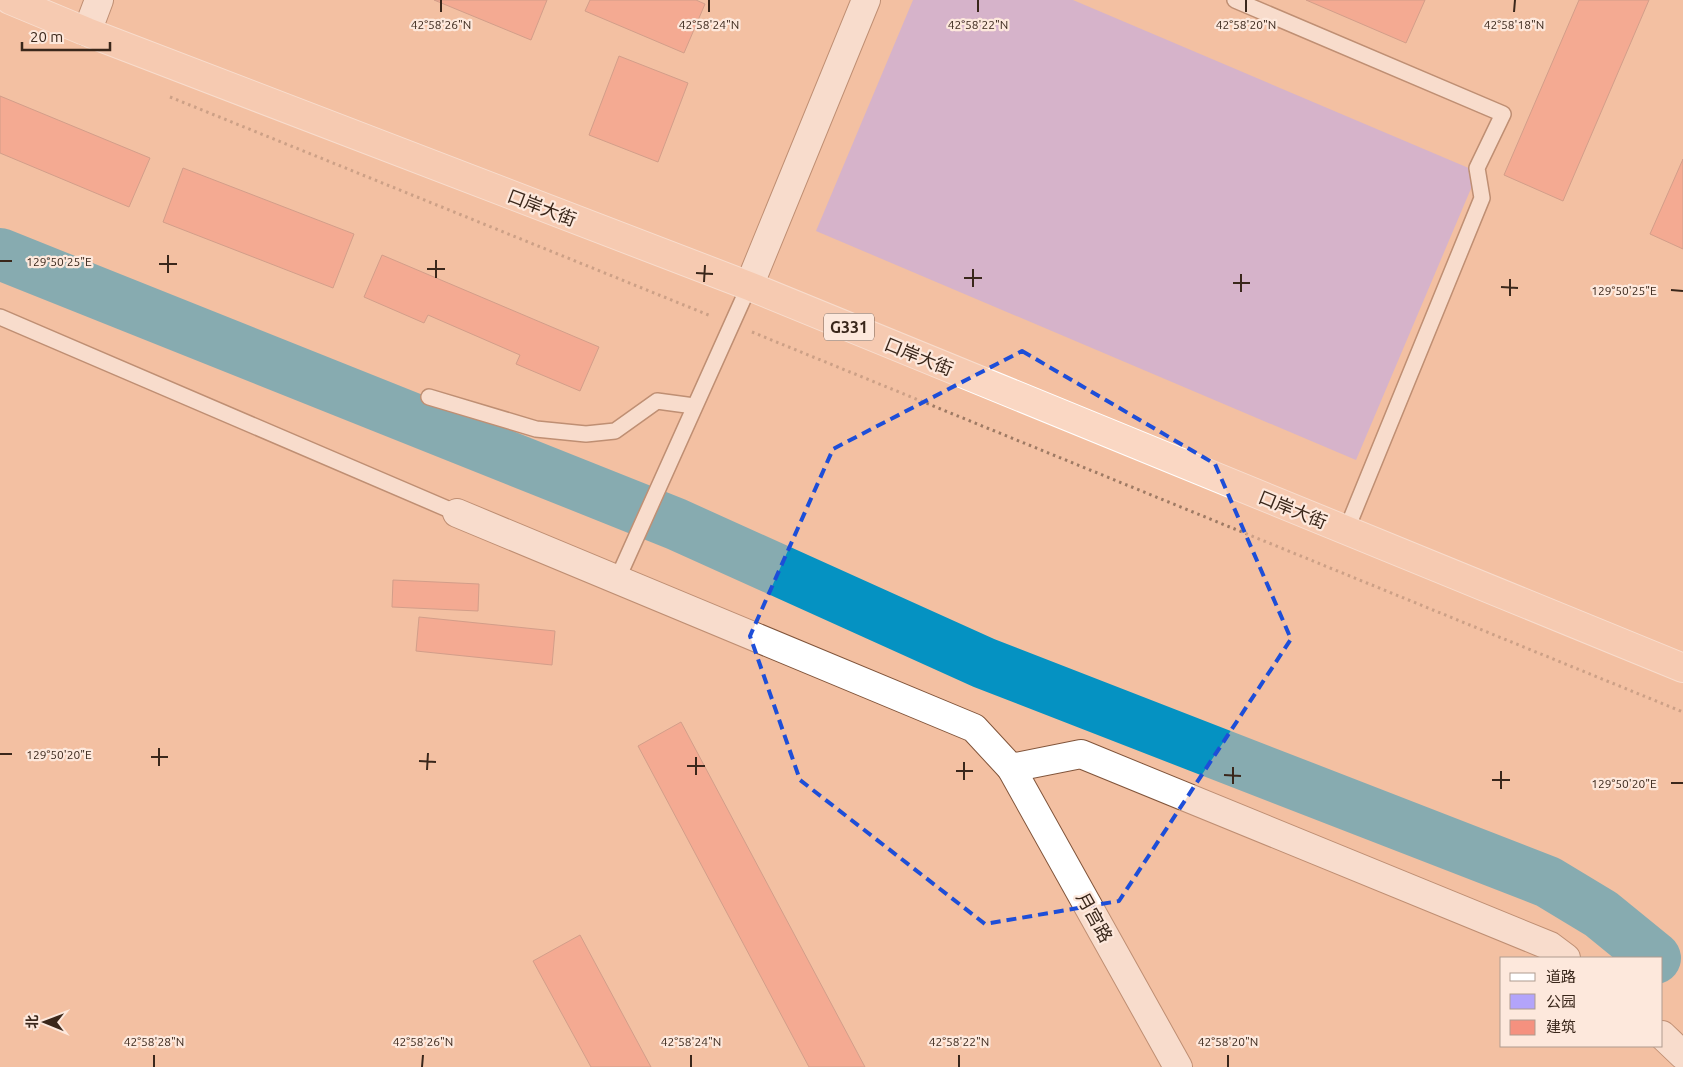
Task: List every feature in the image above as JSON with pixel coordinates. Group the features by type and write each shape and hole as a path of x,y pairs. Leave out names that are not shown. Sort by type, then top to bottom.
{"highway":[{"name":"口岸大街","path":"10,0 87,32 748,286 1683,668"}],"street":[{"path":"87,32 99,0"},
{"path":"748,286 866,0"},
{"name":"月宫路","path":"456,513 974,728 1011,768 1178,1067"},
{"path":"1011,768 1081,754 1550,946 1565,957"},
{"path":"1663,1036 1683,1055"}],"lane":[{"path":"1235,0 1503,114 1477,168 1482,198 1346,530"},
{"path":"617,580 748,286"},
{"path":"0,317 456,513"},
{"path":"429,397 536,430 586,434 615,431 657,401 694,406"}],"path":[{"path":"166,96 730,323 1683,712"}],"highlighted area":[{"path":"1022,351 1215,464 1291,639 1119,901 985,924 800,780 750,636 833,449"}],"green space":[{"path":"913,0 1073,0 1478,172 1356,460 816,231"}],"building":[{"path":"434,0 547,0 531,40"},
{"path":"590,0 696,0 705,4 684,53 585,11"},
{"path":"1306,0 1425,0 1406,43"},
{"path":"1579,0 1649,0 1563,201 1504,175"},
{"path":"619,56 688,83 658,162 589,135"},
{"path":"0,96 150,158 129,207 0,153"},
{"path":"1683,159 1683,249 1650,234"},
{"path":"183,168 354,234 333,288 163,222"},
{"path":"382,255 599,347 580,391 516,364 520,355 428,315 424,323 364,297"},
{"path":"393,580 479,584 478,611 392,607"},
{"path":"419,617 555,631 552,665 416,651"},
{"path":"681,722 865,1067 809,1067 638,746"},
{"path":"580,935 651,1067 591,1067 533,961"}],"waterway":[{"path":"0,254 676,524 984,663 1548,882 1601,914 1654,957"}]}
